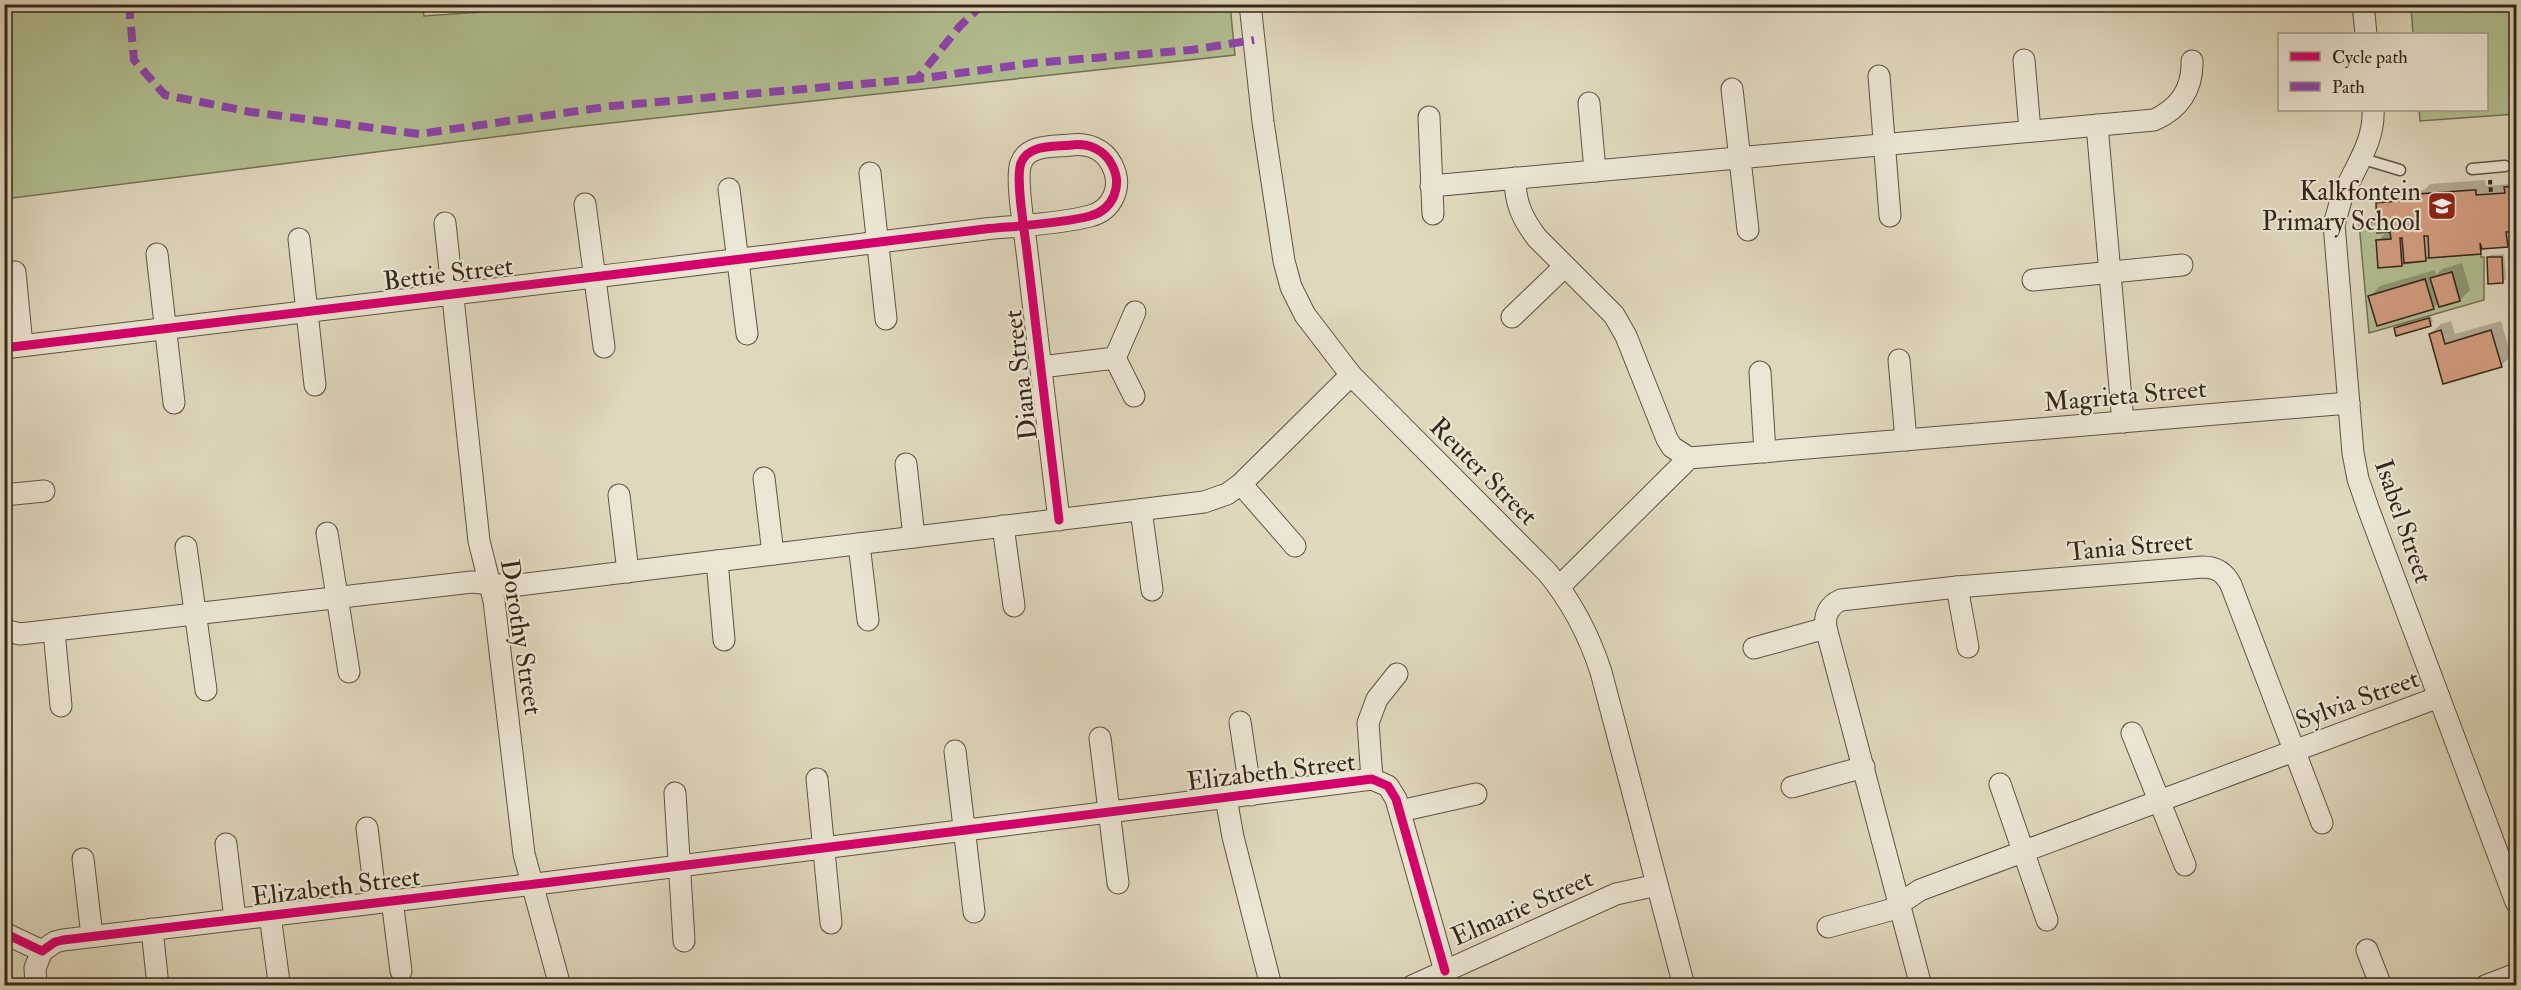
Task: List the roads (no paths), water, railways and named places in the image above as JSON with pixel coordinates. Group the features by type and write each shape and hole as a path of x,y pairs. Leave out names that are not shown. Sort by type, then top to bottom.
{"street":[{"name":"Reuter Street","path":"1250,4 1263,122 1284,261 1291,287 1305,315 1351,375 1534,559 1559,587 1583,625 1601,672 1684,986"},
{"path":"2363,4 2366,33"},
{"path":"2024,60 2030,131"},
{"path":"1431,186 2154,120 2175,108 2188,90 2192,61"},
{"path":"1879,76 1890,216"},
{"path":"1732,89 1749,230"},
{"path":"1589,103 1595,171"},
{"name":"Isabel Street","path":"2373,111 2373,129 2341,199 2334,224 2353,453 2362,493 2517,902"},
{"path":"1429,117 1433,214"},
{"path":"2097,125 2123,422"},
{"name":"Bettie Street","path":"15,272 13,346 1083,218 1103,210 1117,191 1117,179 1111,162 1100,151 1082,144 1037,148 1027,154 1019,168 1024,225"},
{"path":"870,173 886,319"},
{"path":"1515,178 1515,198 1527,224 1564,267 1602,301 1618,321 1667,439 1672,447 1689,459 1559,587"},
{"path":"729,189 747,334"},
{"path":"585,204 604,347"},
{"name":"Bettie Street","path":"445,223 453,294"},
{"name":"Diana Street","path":"1024,225 1059,520"},
{"path":"299,239 315,385"},
{"path":"157,254 174,403"},
{"path":"2033,280 2182,264"},
{"path":"1512,317 1564,267"},
{"name":"Dorothy Street","path":"453,294 479,541 494,602 524,854 560,986"},
{"path":"1134,396 1115,358 1135,312"},
{"name":"Diana Street","path":"1041,367 1115,358"},
{"path":"1899,360 1906,440"},
{"path":"1760,372 1765,452"},
{"path":"4,630 20,634 472,582 510,586 1204,502 1227,494 1241,484 1351,375"},
{"name":"Magrieta Street","path":"1689,459 2349,403"},
{"path":"906,464 914,537"},
{"path":"764,478 773,554"},
{"path":"1241,484 1295,546"},
{"path":"4,495 44,491"},
{"path":"619,495 628,572"},
{"path":"1142,510 1152,590"},
{"path":"1003,526 1014,606"},
{"path":"327,533 349,672"},
{"path":"859,544 868,620"},
{"path":"186,547 206,690"},
{"path":"717,561 724,640"},
{"name":"Tania Street","path":"1826,628 1830,606 1841,600 1957,587 2203,567 2216,568 2227,577 2293,751"},
{"path":"1957,587 1968,647"},
{"path":"1754,648 1826,628 1921,986"},
{"path":"54,630 61,706"},
{"name":"Elizabeth Street","path":"1372,779 1368,723 1377,699 1397,674"},
{"name":"Sylvia Street","path":"1828,927 1890,910 1920,890 2439,697"},
{"name":"Elizabeth Street","path":"1240,722 1251,795"},
{"path":"2132,733 2185,865"},
{"path":"1100,738 1118,883"},
{"path":"955,751 974,912"},
{"name":"Sylvia Street","path":"2293,751 2322,823"},
{"path":"1792,787 1864,767"},
{"path":"817,779 831,923"},
{"name":"Elizabeth Street","path":"42,951 55,942 92,936 680,866 1372,779 1381,782 1393,792 1445,971"},
{"path":"2000,784 2047,920"},
{"path":"675,793 684,941"},
{"path":"1400,811 1476,794"},
{"path":"1226,798 1233,837 1271,986"},
{"name":"Elizabeth Street","path":"367,828 401,971"},
{"name":"Elizabeth Street","path":"225,843 234,919"},
{"path":"83,859 92,936"},
{"name":"Elmarie Street","path":"1412,986 1616,894 1658,885"},
{"name":"Elizabeth Street","path":"270,915 279,982"},
{"path":"152,929 158,986"},
{"path":"4,933 42,951 35,968 36,986"},
{"path":"2367,950 2381,986"},
{"path":"2485,986 2517,974"}],"lane":[{"path":"2360,158 2400,170"},
{"path":"2472,169 2505,166"}],"place":[{"name":"Kalkfontein Primary School","path":"2442,206"}]}
